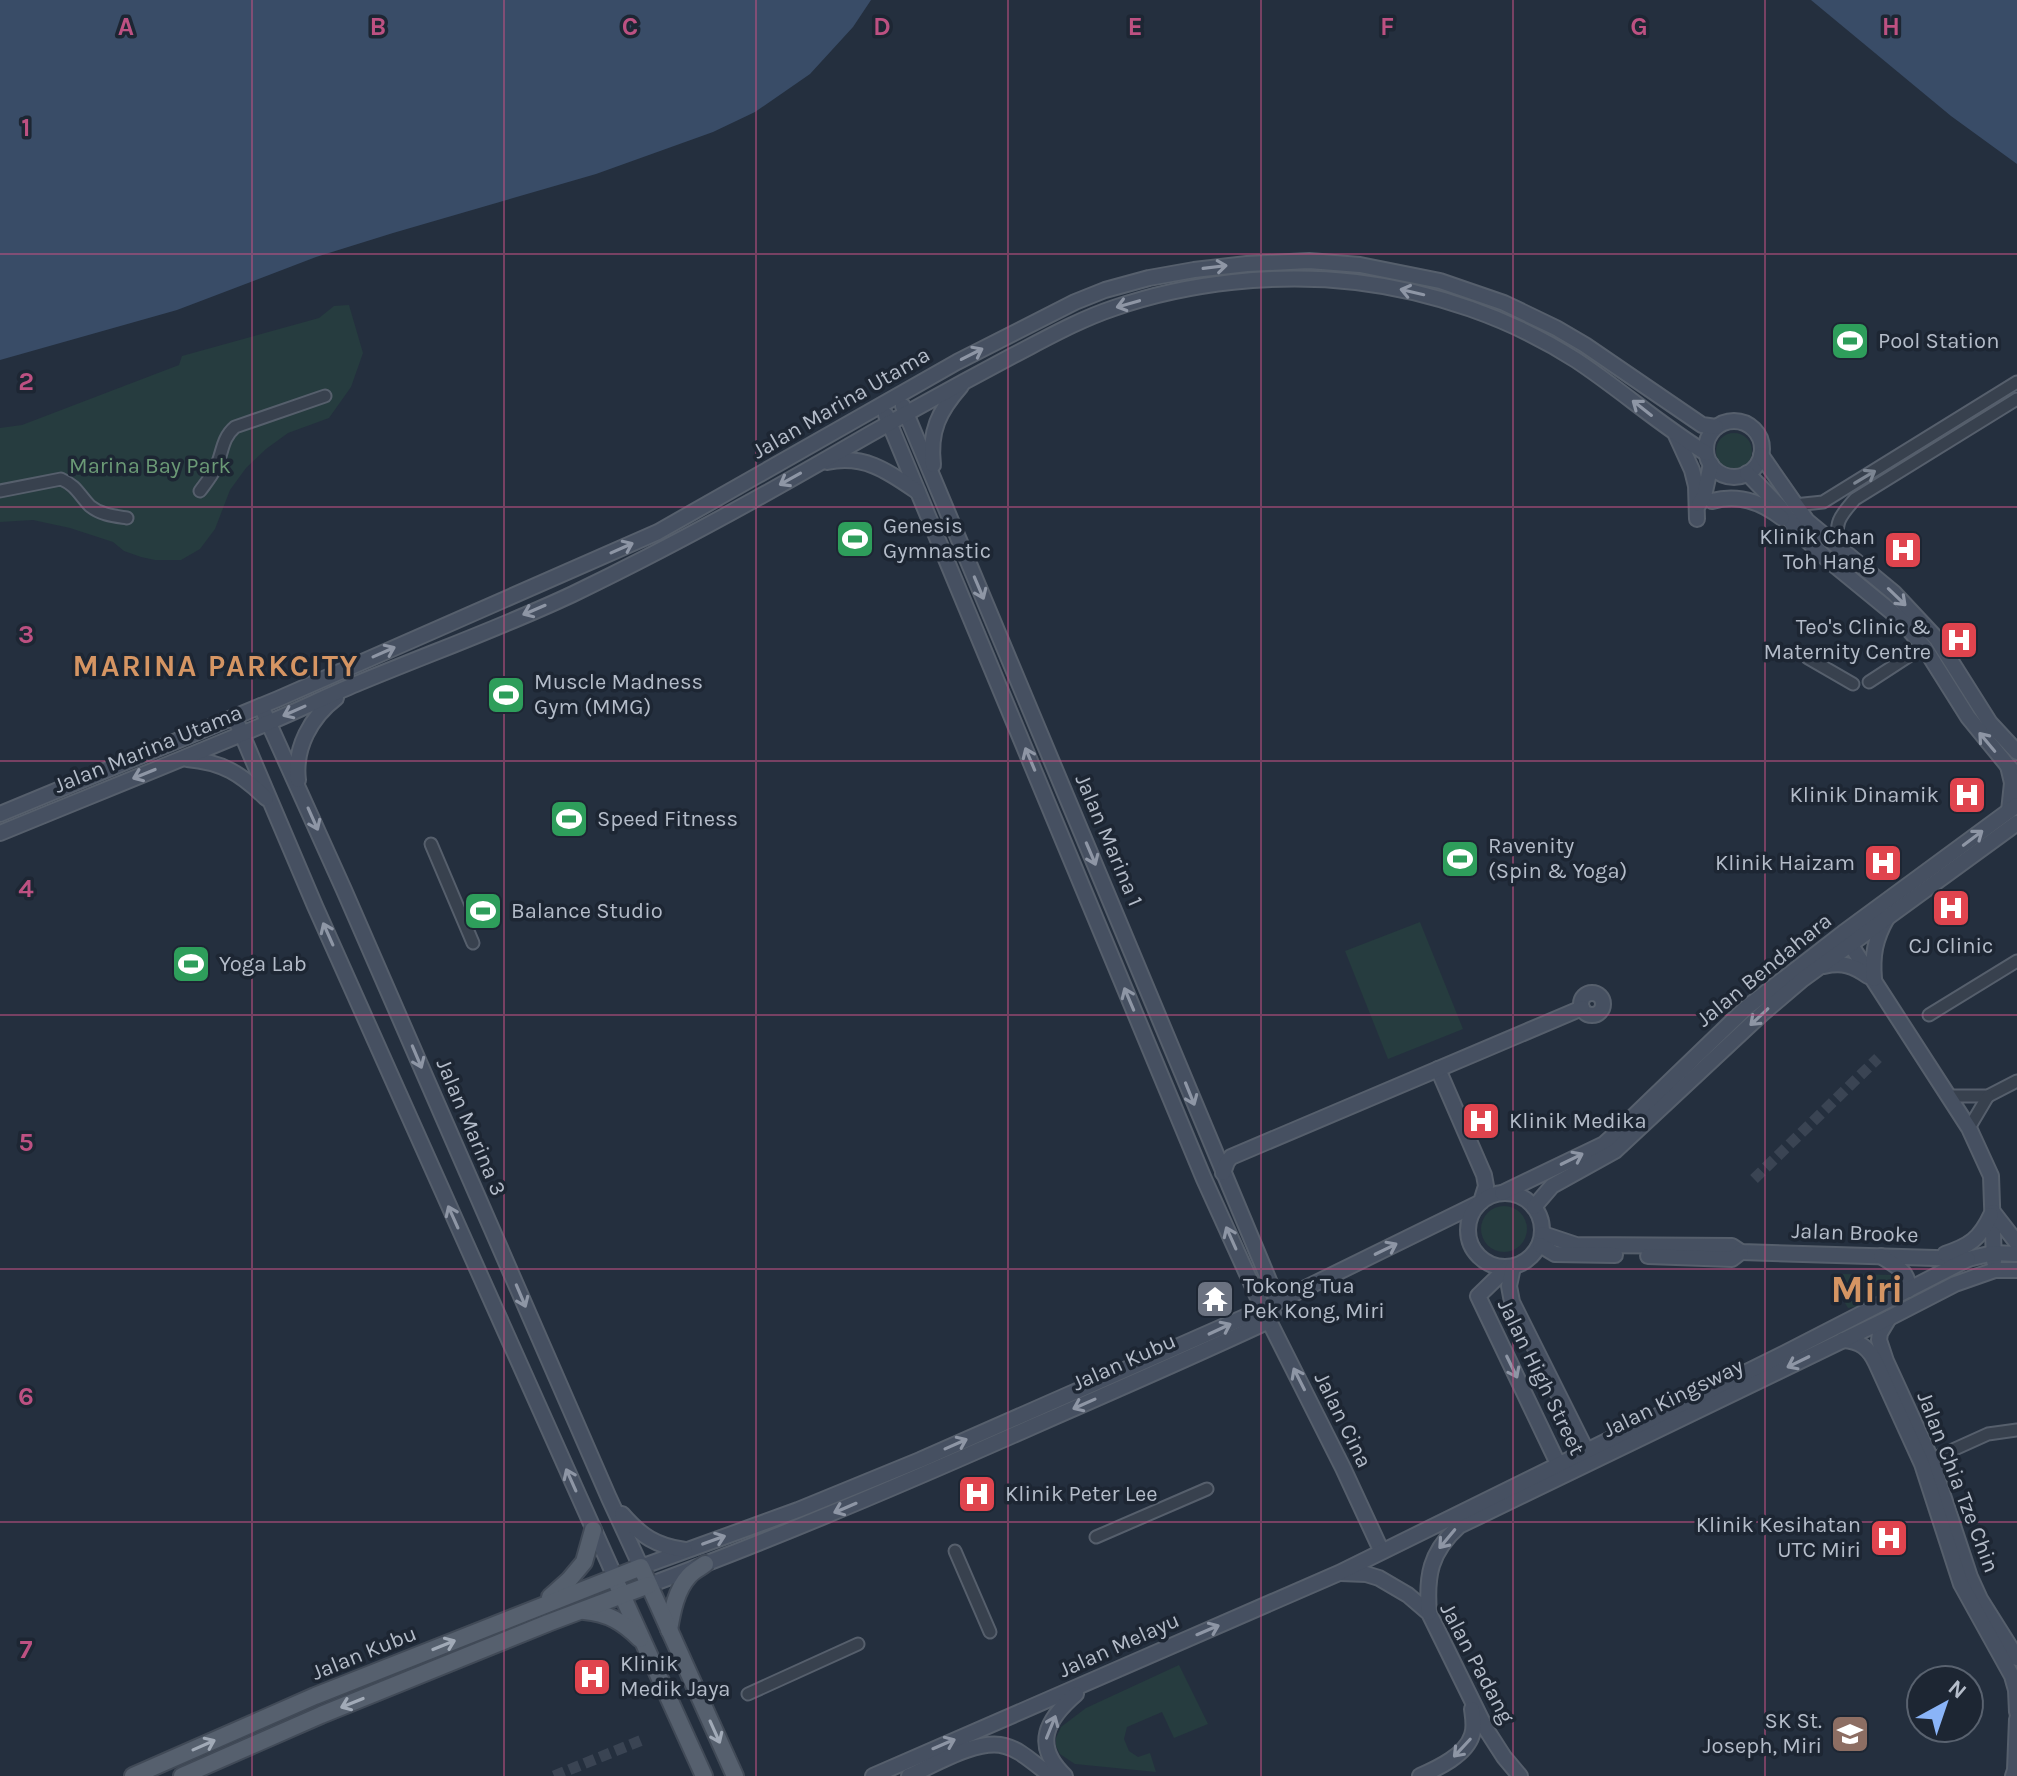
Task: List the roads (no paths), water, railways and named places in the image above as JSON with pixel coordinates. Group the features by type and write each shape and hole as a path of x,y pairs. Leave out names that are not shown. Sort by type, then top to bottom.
{"main road":[{"path":"539,1606 577,1572 584,1562 593,1530"},
{"path":"669,1630 680,1589 689,1575 705,1564"},
{"path":"641,1567 736,1774"},
{"name":"Jalan Kubu","path":"133,1776 315,1696 641,1567"},
{"path":"615,1577 703,1775"},
{"name":"Jalan Kubu","path":"182,1776 321,1715 649,1585"},
{"path":"580,1611 612,1617 644,1642"}],"street":[{"name":"Jalan Marina Utama","path":"0,814 261,706 658,532 897,395 1051,314 1105,290 1149,278 1247,264 1309,261 1394,270 1440,281 1504,303 1585,345 1702,425 1716,427"},
{"name":"Jalan Marina Utama","path":"0,833 568,596 664,549 967,380 1083,321 1153,296 1196,287 1307,278 1391,287 1435,298 1497,319 1544,341 1576,360 1708,458"},
{"path":"935,486 931,446 935,428 949,400 967,380"},
{"path":"1794,505 1823,502 2017,382"},
{"name":"Jalan Marina 1","path":"897,395 1278,1302"},
{"path":"200,491 216,469 224,440 235,427 325,396"},
{"path":"1838,546 1836,528 1841,515 1855,499 2017,399"},
{"name":"Jalan Marina 1","path":"881,404 1204,1179 1266,1315"},
{"path":"1697,507 1704,496 1708,458 1706,443 1710,434 1723,423 1732,421 1748,425 1759,438 1761,455 1807,521 1925,616 1990,723 2017,752"},
{"path":"1676,435 1692,470 1697,519 1727,476"},
{"path":"1708,458 1715,470 1727,476 1741,476 1758,463 1761,455"},
{"path":"819,463 840,459 872,464 918,492"},
{"path":"1747,473 1779,506 1800,534"},
{"path":"0,491 61,479 78,490 90,506 104,514 127,518"},
{"path":"1712,501 1741,497 1775,512 1899,618 1924,647 1968,717 2012,770 2014,813"},
{"path":"1869,682 1912,654"},
{"path":"1808,658 1853,684"},
{"path":"299,789 296,767 305,734 324,707 352,686"},
{"name":"Jalan Marina 3","path":"261,706 641,1567"},
{"path":"235,717 615,1577"},
{"path":"184,758 229,769 245,778 270,801"},
{"name":"Jalan Bendahara","path":"1534,1207 1552,1186 1615,1151 1763,1013 1819,967 1847,938 1889,914 2014,813"},
{"name":"Jalan Bendahara","path":"1502,1193 1604,1144 1746,1008 1847,938 2014,813"},
{"path":"431,844 473,943"},
{"path":"1874,981 1877,936 1889,914"},
{"path":"1847,938 1969,1128 1991,1176 1995,1270"},
{"path":"1929,1015 2017,961"},
{"path":"1819,967 1848,964 1874,981"},
{"path":"1223,1173 1231,1157 1582,1008"},
{"path":"1266,1315 1278,1302 1481,1202 1492,1195 1513,1194 1534,1207 1542,1224 1541,1239 1529,1259 1510,1267 1494,1265 1485,1261 1473,1248 1469,1221 1481,1202 1486,1186 1484,1175 1438,1069"},
{"path":"1948,1096 1988,1096 2017,1081"},
{"path":"1969,1128 1988,1096"},
{"path":"1993,1211 2017,1243"},
{"path":"1926,1257 1947,1254 1970,1244 1984,1230 1993,1211"},
{"name":"Jalan Brooke","path":"1541,1239 1555,1254 1732,1259 1741,1252 1968,1259"},
{"path":"1968,1259 1993,1253 2017,1254"},
{"path":"1881,1256 1903,1272 1909,1283 1908,1290"},
{"path":"1968,1259 1995,1270 2017,1270"},
{"name":"Jalan Kingsway","path":"1589,1457 1968,1259"},
{"name":"Jalan High Street","path":"1510,1267 1478,1296 1561,1470"},
{"name":"Jalan High Street","path":"1510,1267 1512,1302 1589,1457"},
{"name":"Jalan Kingsway","path":"1381,1550 1843,1340 1955,1284 1995,1270"},
{"name":"Jalan Cina","path":"1266,1315 1381,1550"},
{"name":"Jalan Kubu","path":"641,1567 798,1510 1266,1315"},
{"name":"Jalan Kubu","path":"649,1585 806,1525 912,1480 1266,1315"},
{"name":"Jalan Chia Tze Chin","path":"1889,1318 1880,1333 1881,1347 1926,1462 1961,1584 2013,1659 2017,1712"},
{"name":"Jalan Chia Tze Chin","path":"1843,1340 1857,1342 1871,1353 1926,1462"},
{"path":"1926,1462 1988,1434 2017,1430"},
{"name":"Jalan Kingsway","path":"1429,1613 1427,1591 1430,1568 1440,1546 1450,1534 1459,1526 1561,1470"},
{"path":"1096,1537 1207,1489"},
{"path":"609,1498 630,1523 652,1542 686,1551"},
{"name":"Jalan Melayu","path":"873,1776 1339,1573 1381,1550"},
{"path":"955,1551 990,1632"},
{"name":"Jalan Padang","path":"1339,1573 1379,1578 1408,1595 1429,1613 1472,1700 1504,1757 1520,1776"},
{"path":"748,1694 858,1644"},
{"path":"1065,1776 1053,1764 1046,1750 1046,1735 1052,1719 1063,1705 1087,1684"},
{"path":"1420,1776 1464,1749 1472,1737 1472,1700"},
{"path":"2013,1776 2017,1719"},
{"path":"909,1776 989,1744 1004,1746 1027,1757 1053,1776"}],"water":[{"path":"0,0 871,0 853,27 810,74 755,112 713,132 596,174 316,257 177,310 0,360"},
{"path":"1811,0 2017,0 2017,164 1951,116"}],"tunnel":[{"path":"1754,1179 1878,1058"},
{"path":"554,1776 642,1740"}],"place":[{"name":"Pool Station","path":"1850,341"},
{"name":"Genesis Gymnastic","path":"855,539"},
{"name":"Klinik Chan Toh Hang","path":"1903,550"},
{"name":"Teo's Clinic & Maternity Centre","path":"1959,640"},
{"name":"Muscle Madness Gym (MMG)","path":"506,695"},
{"name":"Klinik Dinamik","path":"1967,795"},
{"name":"Speed Fitness","path":"569,819"},
{"name":"Ravenity (Spin & Yoga)","path":"1460,859"},
{"name":"Klinik Haizam","path":"1883,863"},
{"name":"CJ Clinic","path":"1951,908"},
{"name":"Balance Studio","path":"483,911"},
{"name":"Yoga Lab","path":"191,964"},
{"name":"Klinik Medika","path":"1481,1121"},
{"name":"Tokong Tua Pek Kong, Miri","path":"1215,1299"},
{"name":"Klinik Peter Lee","path":"977,1494"},
{"name":"Klinik Kesihatan UTC Miri","path":"1889,1538"},
{"name":"Klinik Medik Jaya","path":"592,1677"},
{"name":"SK St. Joseph, Miri","path":"1850,1734"}],"district":[{"name":"MARINA PARKCITY","path":"216,666"},
{"name":"Miri","path":"1867,1289"}],"park label":[{"name":"Marina Bay Park","path":"150,466"}]}
